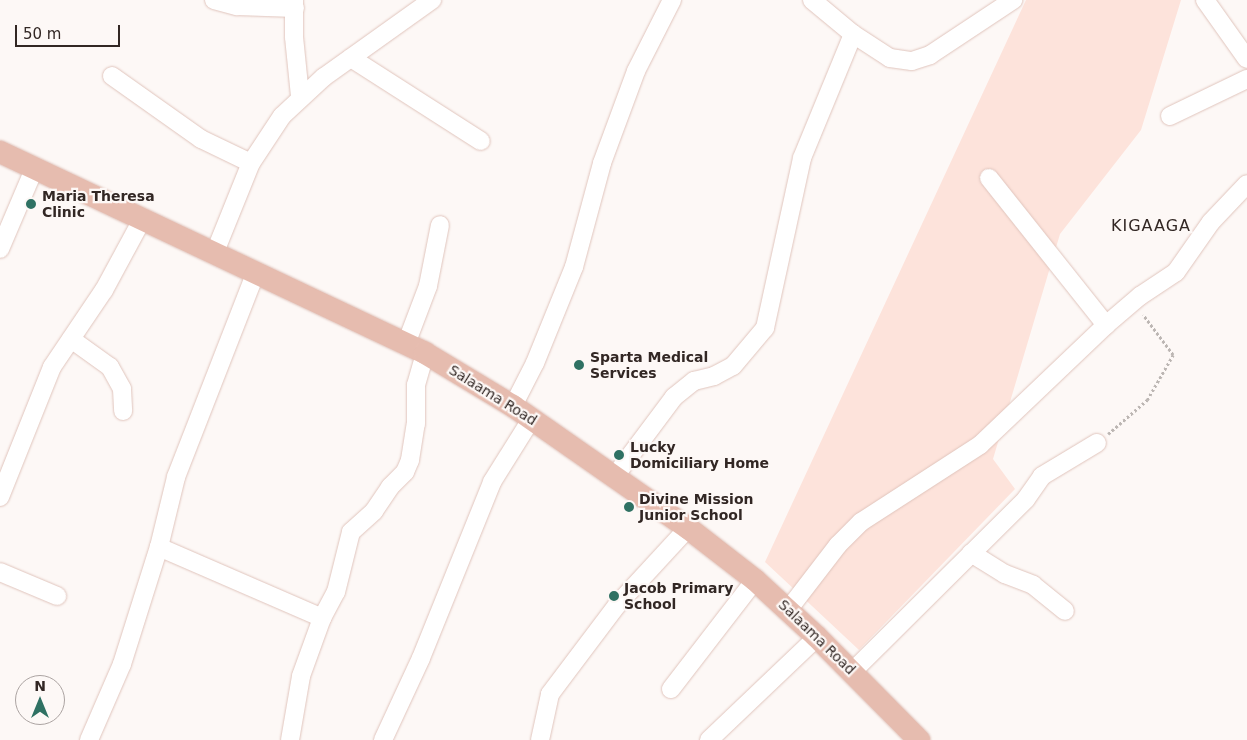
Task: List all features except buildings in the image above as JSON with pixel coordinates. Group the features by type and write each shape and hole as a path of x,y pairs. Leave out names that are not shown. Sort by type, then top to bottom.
{"main road":[{"name":"Salaama Road","path":"0,152 415,348 532,418 688,528 756,580 852,671 913,737"}],"street":[{"path":"214,0 237,6 294,4 294,37 300,96"},
{"path":"215,252 252,163 282,116 300,96 432,0"},
{"path":"512,406 535,363 567,286 599,172 633,79 672,0"},
{"path":"812,0 852,34 890,58 922,60 1013,0"},
{"path":"1210,1 1247,59"},
{"path":"615,476 674,397 694,381 714,376 733,366 765,328 802,158 852,34"},
{"path":"351,58 481,141"},
{"path":"112,76 201,139 252,163"},
{"path":"1170,116 1247,79"},
{"path":"0,249 35,167"},
{"path":"988,178 1106,325"},
{"path":"788,610 838,545 861,522 980,445 1106,325 1127,307 1176,272 1211,222 1247,184"},
{"path":"0,497 49,373 104,290 142,218"},
{"path":"290,740 301,676 322,618 334,598 351,532 374,511 390,487 405,472 416,424 415,348 440,225"},
{"path":"88,740 122,664 159,547 176,477 256,272"},
{"path":"71,339 110,367 122,389 123,411"},
{"path":"383,740 458,569 492,482 532,418"},
{"path":"852,671 1026,499 1042,476 1097,442"},
{"path":"540,740 550,694 617,605 688,528"},
{"path":"159,547 322,618"},
{"path":"971,553 1005,574 1033,585 1065,611"},
{"path":"0,572 57,596"},
{"path":"671,689 756,580"},
{"path":"709,740 817,637"}],"path":[{"path":"1097,442 1147,400 1173,355 1145,316 1127,307"}],"shaded area":[{"path":"1026,0 1181,0 1141,130 1060,234 993,459 1015,489 859,650 765,562"}],"place":[{"name":"Maria Theresa Clinic","path":"31,204"},
{"name":"Sparta Medical Services","path":"579,365"},
{"name":"Lucky Domiciliary Home","path":"619,455"},
{"name":"Divine Mission Junior School","path":"629,507"},
{"name":"Jacob Primary School","path":"614,596"}],"district":[{"name":"KIGAAGA","path":"1151,226"}]}
